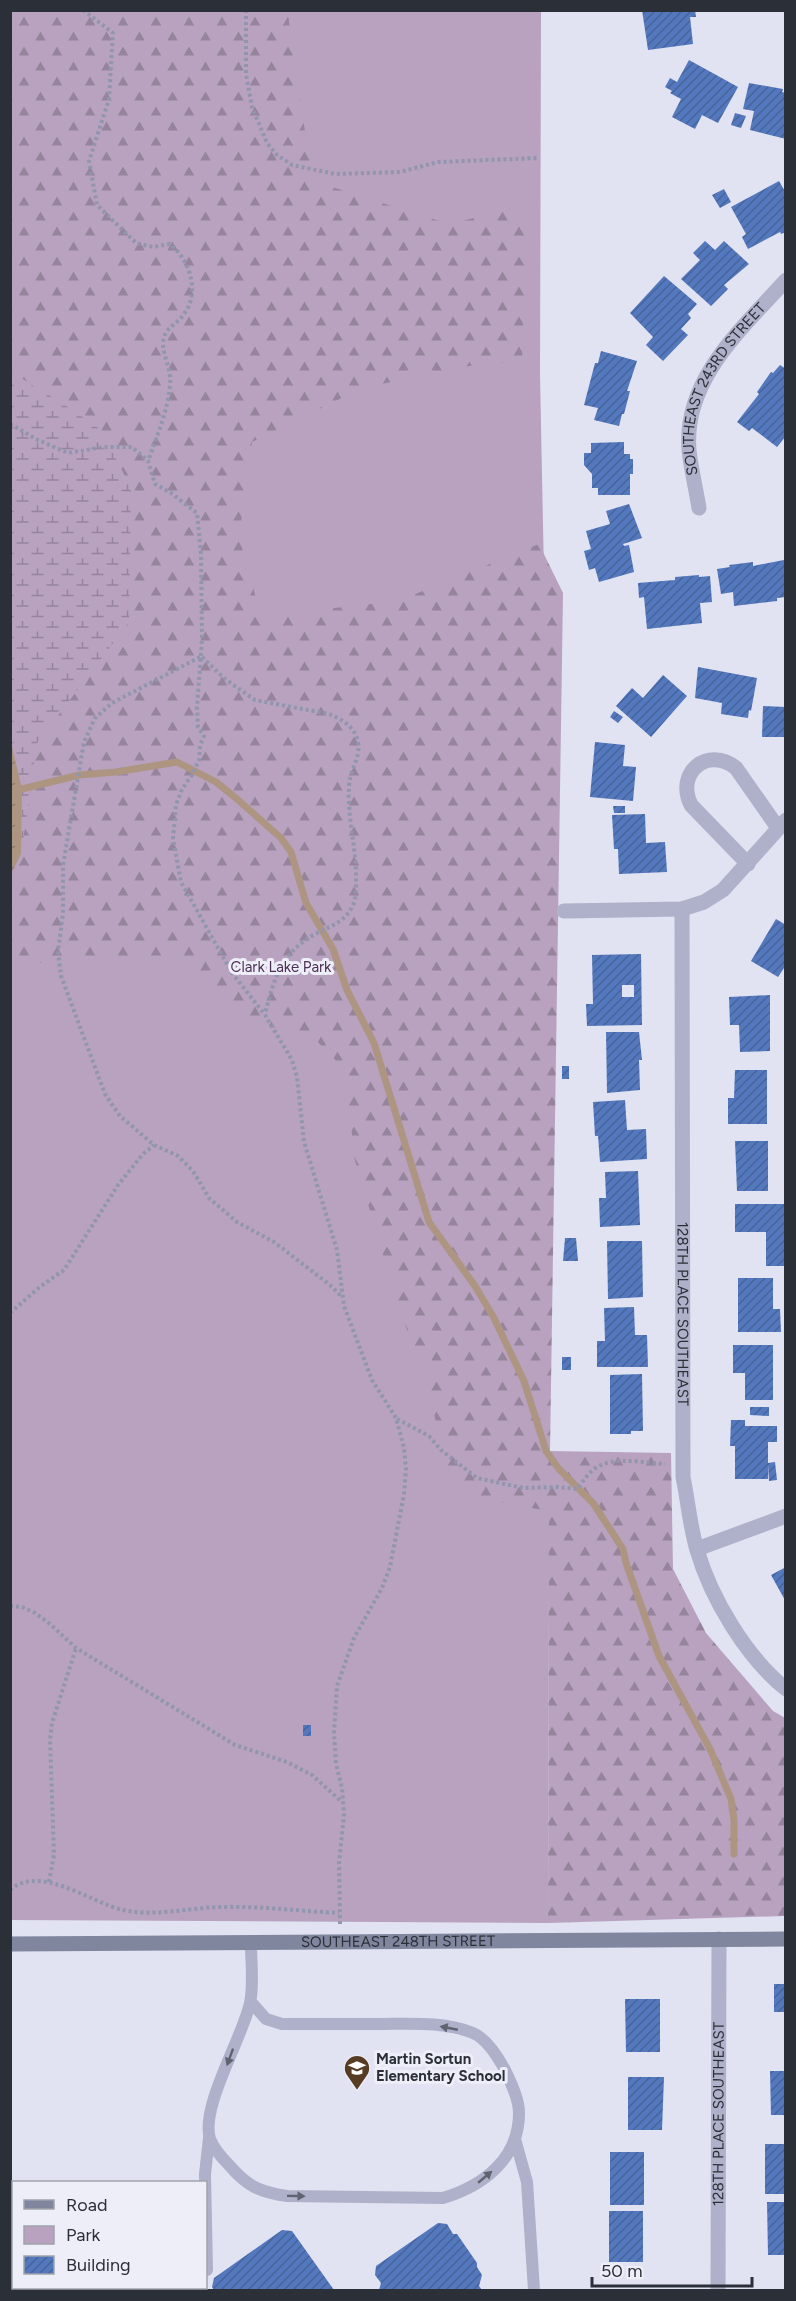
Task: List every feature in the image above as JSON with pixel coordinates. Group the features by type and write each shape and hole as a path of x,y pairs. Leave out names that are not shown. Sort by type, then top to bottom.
{"street":[{"name":"SOUTHEAST 243RD STREET","path":"699,508 689,449 694,403 718,357 786,280"},
{"path":"564,911 682,909 704,902 723,890 748,864 782,824 736,768 729,762 711,759 694,768 688,776 686,796 691,805 748,864"},
{"name":"128TH PLACE SOUTHEAST","path":"682,909 683,1477 697,1549 709,1584 735,1632 776,1682 786,1689"},
{"path":"697,1549 786,1516"},
{"name":"128TH PLACE SOUTHEAST","path":"718,2290 719,1938"},
{"name":"SOUTHEAST 248TH STREET","path":"10,1944 786,1939"}],"lane":[{"path":"205,2181 209,2119 214,2099 251,2002 251,1944"},
{"path":"209,2137 215,2149 239,2177 253,2188 267,2193 287,2196 443,2198 466,2191 485,2179 510,2151 514,2139 519,2111 511,2083 503,2066 486,2042 473,2033 425,2024 282,2024 266,2019 251,2002"},
{"path":"514,2139 527,2182 534,2290"}],"path":[{"path":"83,10 113,33 109,99 89,161 97,205 136,243 153,247 170,244 180,252 193,282 191,299 184,314 166,330 163,344 171,384 164,414 148,461"},
{"path":"246,10 246,74 252,107 267,143 277,155 292,165 335,174 346,174 399,172 438,162 538,158"},
{"path":"10,424 61,452 68,453 104,447 132,447 148,461 155,484 197,513 201,554 201,657 197,707 198,727 204,736 199,759 176,805 173,839 175,855 181,882 216,947 243,988 265,1015 292,1060 304,1142 337,1250 343,1298 352,1331 372,1380 396,1418 401,1432 406,1469 404,1494 392,1559 382,1588 354,1638 338,1686 334,1732 336,1764 344,1815 339,1863 341,1942"},
{"path":"201,657 225,679 255,700 329,714 340,719 354,733 358,742 358,758 352,768 349,786 356,849 354,903 342,921 309,938 282,964 273,983 265,1015"},
{"path":"201,657 112,703 95,718 84,742 63,865 63,913 58,952 61,976 105,1094 120,1116 154,1144 178,1156 193,1171 209,1198 237,1221 273,1242 330,1285 343,1298"},
{"path":"10,1313 41,1286 64,1270 118,1185 154,1144"},
{"path":"396,1418 429,1436 441,1450 477,1478 511,1486 577,1489 590,1472 606,1463 622,1461 683,1464"},
{"path":"10,1606 22,1606 35,1613 76,1648 235,1745 287,1762 312,1775 343,1804"},
{"path":"49,1882 54,1855 50,1740 52,1723 76,1648"},
{"path":"10,1890 28,1883 49,1882 122,1910 147,1913 260,1907 339,1913"}],"green space":[{"name":"Clark Lake Park","path":"11,11 541,11 540,375 551,925 548,1923 11,1920"},
{"path":"11,11 288,11 313,181 449,224 527,205 522,362 484,363 362,388 252,442 239,537 261,616 398,601 539,544 563,593 550,1451 671,1453 673,1569 706,1633 773,1711 785,1718 785,1916 548,1923 549,1511 465,1496 446,1470 427,1380 400,1312 354,1157 346,1071 312,1036 240,1020 197,972 171,959 28,963 11,961 11,874 21,854 37,743 129,622 131,488 101,430 11,372"},
{"path":"10,372 59,401 101,430 131,488 129,622 37,743 21,854 22,789 10,738"}],"water":[{"path":"10,738 22,789 21,854 11,874"}],"building":[{"path":"642,10 695,10 696,17 690,17 693,44 648,50"},
{"path":"689,60 738,87 718,123 702,115 695,129 672,117 681,99 665,87 670,78 677,82"},
{"path":"749,83 783,89 782,92 786,93 786,139 750,130 754,111 743,109"},
{"path":"735,113 746,116 741,128 731,125"},
{"path":"779,181 786,193 786,232 781,234 780,232 748,249 742,237 746,234 731,207"},
{"path":"724,189 731,202 720,208 712,195"},
{"path":"705,241 715,250 724,241 749,264 724,285 728,289 711,306 681,279 700,260 693,253"},
{"path":"664,276 697,304 688,314 691,318 681,329 688,335 663,361 646,345 653,337 630,313"},
{"path":"601,351 637,361 619,426 594,420 598,408 584,405 595,363 598,363"},
{"path":"780,365 786,369 786,436 777,447 752,428 749,431 737,422 759,394 757,392 771,372 773,373"},
{"path":"624,442 624,454 630,454 630,459 633,459 630,495 598,495 598,488 592,488 592,474 584,465 584,453 591,453 591,443"},
{"path":"629,504 642,538 623,544 624,546 629,545 634,572 599,582 595,568 589,570 584,551 591,549 586,531 610,524 606,511"},
{"path":"784,560 786,597 777,598 777,601 734,606 733,592 721,594 717,569 730,567 729,565 753,562 753,566"},
{"path":"699,575 699,577 710,576 712,602 700,603 702,623 647,629 644,597 639,598 638,583 675,580 675,577"},
{"path":"698,667 757,678 748,718 721,714 722,703 695,698"},
{"path":"663,675 687,696 651,737 616,706 632,688 643,698"},
{"path":"763,706 786,707 786,737 762,737"},
{"path":"614,711 623,717 618,723 610,717"},
{"path":"595,742 625,745 623,766 636,767 633,801 590,797"},
{"path":"613,806 625,806 625,813 614,813"},
{"path":"645,814 646,843 665,842 667,872 619,874 618,849 614,849 612,815"},
{"path":"776,919 786,925 786,965 778,977 751,961"},
{"path":"641,954 642,1025 587,1026 586,1004 593,1004 592,955","holes":["622,985 634,985 634,997 622,997"]},
{"path":"770,995 770,1051 740,1052 739,1025 730,1025 729,997"},
{"path":"606,1032 639,1032 642,1060 639,1060 640,1090 607,1093"},
{"path":"562,1066 569,1066 569,1079 562,1079"},
{"path":"735,1070 767,1070 767,1124 728,1124 728,1098 734,1098"},
{"path":"625,1100 627,1130 646,1129 647,1159 600,1162 598,1136 595,1136 593,1102"},
{"path":"735,1141 768,1141 768,1191 737,1191"},
{"path":"638,1171 640,1225 600,1227 599,1198 606,1198 605,1172"},
{"path":"735,1204 786,1204 786,1266 766,1266 766,1232 735,1232"},
{"path":"565,1238 576,1238 578,1261 563,1261"},
{"path":"607,1241 642,1241 643,1297 608,1299"},
{"path":"738,1278 773,1278 773,1309 780,1309 781,1332 738,1332"},
{"path":"634,1307 635,1335 647,1335 648,1367 597,1367 597,1341 605,1341 604,1308"},
{"path":"733,1345 773,1345 773,1400 745,1400 745,1373 733,1373"},
{"path":"562,1357 571,1357 571,1370 562,1370"},
{"path":"642,1374 643,1431 631,1431 631,1434 610,1434 610,1375"},
{"path":"750,1407 769,1407 769,1416 750,1415"},
{"path":"731,1420 745,1420 745,1426 777,1426 777,1442 768,1442 768,1463 775,1462 777,1480 769,1481 768,1465 768,1479 735,1479 735,1446 730,1446"},
{"path":"786,1567 786,1602 771,1575"},
{"path":"303,1725 311,1725 311,1736 303,1736"},
{"path":"774,1984 786,1984 786,2012 774,2012"},
{"path":"625,1999 660,1999 660,2052 626,2052"},
{"path":"770,2071 786,2071 786,2115 771,2115"},
{"path":"628,2077 664,2077 662,2130 628,2130"},
{"path":"765,2144 786,2144 786,2194 765,2194"},
{"path":"610,2152 644,2152 644,2205 610,2205"},
{"path":"767,2202 786,2202 786,2255 768,2255"},
{"path":"609,2211 643,2211 643,2262 609,2262"},
{"path":"438,2223 447,2224 453,2234 457,2234 477,2263 482,2275 479,2286 482,2290 379,2290 381,2283 375,2275 376,2266"},
{"path":"282,2230 292,2231 334,2290 214,2290 212,2287 214,2278"}],"waterway":[{"path":"22,789 79,775 116,772 177,762 216,782 281,838 291,852 306,903 333,949 347,990 374,1043 429,1222 475,1286 494,1318 524,1381 546,1451 559,1469 593,1503 623,1549 659,1656 710,1749 731,1799 734,1820 734,1854"}],"place":[{"name":"Martin Sortun Elementary School","path":"357,2091"}]}
